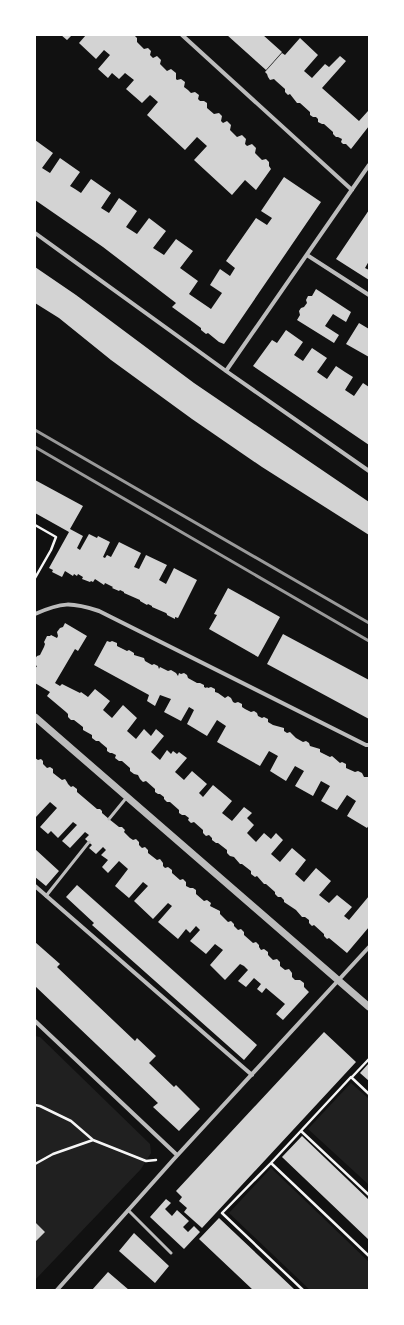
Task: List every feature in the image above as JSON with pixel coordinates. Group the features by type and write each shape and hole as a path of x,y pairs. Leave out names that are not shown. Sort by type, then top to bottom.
{"street":[{"path":"182,35 352,190"},
{"path":"226,371 369,165"},
{"path":"35,233 226,371 369,471"},
{"path":"307,255 369,295"},
{"path":"35,614 58,605 73,604 99,611 369,746"},
{"path":"35,717 369,1007"},
{"path":"35,886 252,1075"},
{"path":"57,1290 177,1155 369,947"},
{"path":"35,1021 177,1155"}],"lane":[{"path":"109,819 127,797"},
{"path":"46,896 89,842"},
{"path":"128,1210 171,1253"}],"path":[{"path":"35,525 56,537 51,550 35,578"},
{"path":"303,1290 222,1213 369,1059"},
{"path":"351,1077 369,1094"},
{"path":"35,1105 71,1121 93,1140 146,1161 173,1160"},
{"path":"301,1131 369,1195"},
{"path":"35,1164 53,1154 93,1140"},
{"path":"271,1163 369,1256"}],"shaded area":[{"path":"35,1036 40,1037 150,1144 151,1153 141,1169 35,1280"},
{"path":"351,1083 369,1099 369,1185 308,1129"},
{"path":"271,1168 369,1262 369,1290 310,1290 229,1213"}],"building":[{"path":"61,35 72,35 67,40"},
{"path":"86,35 134,35 137,38 137,42 144,49 148,48 151,51 150,55 153,58 157,56 161,60 160,64 167,71 171,69 176,73 177,80 181,79 185,82 184,87 191,93 195,92 199,95 198,99 207,103 207,108 214,114 219,113 222,116 221,121 223,123 227,121 231,125 230,130 237,137 242,135 246,139 245,144 247,146 252,144 256,148 255,153 262,160 266,159 269,162 271,169 256,190 245,180 232,195 194,160 207,146 197,137 185,150 147,115 158,102 150,95 142,103 126,89 134,80 125,73 119,79 112,73 108,78 98,69 110,55 104,50 96,59 79,43"},
{"path":"227,35 263,35 282,52 266,70"},
{"path":"300,38 318,55 304,71 312,78 325,64 329,67 340,56 346,61 322,88 359,121 368,111 369,112 369,126 351,149 346,144 343,144 341,142 342,139 336,137 324,124 318,122 316,117 310,115 310,112 300,103 297,103 290,94 288,95 285,92 285,89 274,79 270,80 265,72 282,53 285,55"},
{"path":"35,140 53,153 42,168 50,173 60,158 80,172 70,186 81,193 91,179 111,193 101,208 109,213 119,198 137,211 126,227 137,234 149,218 166,231 153,248 164,255 176,239 193,251 180,268 198,281 189,294 211,309 222,293 210,285 220,269 230,276 235,268 226,261 256,218 267,225 272,218 261,211 284,177 321,202 224,344 208,333 206,334 201,330 201,328 172,307 176,303 103,247 35,200"},
{"path":"369,210 369,261 365,268 369,270 369,280 336,259"},
{"path":"35,267 76,295 194,383 369,502 369,535 262,467 192,419 111,360 59,318 35,303"},
{"path":"316,289 351,312 346,322 333,314 325,326 339,335 334,343 297,320 300,315 299,311 307,303 306,300 308,296 312,296"},
{"path":"359,323 369,329 369,357 346,344"},
{"path":"286,330 303,342 294,355 303,361 312,348 327,358 317,372 327,379 336,366 353,377 345,390 354,396 363,383 369,387 369,445 253,366 272,340 277,343"},
{"path":"35,480 83,506 70,529 83,536 77,548 80,550 89,534 97,538 98,536 110,542 103,557 105,558 107,555 111,557 119,542 141,553 134,567 139,569 146,555 167,565 159,580 166,584 174,568 197,580 178,618 175,617 175,619 120,590 119,591 112,588 113,587 105,583 104,585 95,579 93,582 90,582 82,579 83,577 78,574 77,576 74,574 73,576 65,571 62,577 52,572 53,570 49,568 69,532 35,513"},
{"path":"228,588 280,617 258,657 209,629 217,615 214,614"},
{"path":"65,623 87,636 78,651 75,649 55,683 60,686 62,684 80,693 81,692 88,697 95,689 110,701 103,710 112,718 123,705 137,718 127,731 136,739 144,729 151,736 156,729 164,736 151,752 160,760 167,750 171,754 173,751 177,754 179,752 187,758 175,772 184,780 192,771 207,784 199,793 203,797 213,785 232,801 222,813 232,821 244,807 252,813 247,818 254,825 247,833 256,842 264,833 271,839 276,833 283,840 271,854 280,862 292,848 306,860 295,874 304,882 316,868 331,881 319,895 329,903 337,895 352,907 344,916 349,920 369,896 369,927 347,953 329,938 327,939 324,934 314,925 312,926 309,923 309,920 302,917 296,910 284,902 281,897 278,897 275,892 264,884 257,876 255,877 251,874 251,871 240,864 234,857 230,856 227,853 227,850 212,840 209,835 206,836 203,833 203,830 194,822 191,823 188,820 189,818 179,813 179,810 170,802 167,802 160,794 155,792 155,789 146,781 143,782 138,775 130,771 130,768 122,761 115,758 116,755 107,751 107,748 99,741 96,741 92,738 92,735 83,730 83,727 74,720 71,720 66,712 47,696 50,692 35,683 35,669 37,666 35,665 35,659 40,655 47,636 51,635 57,638 57,632"},
{"path":"283,634 369,680 369,719 267,664"},
{"path":"107,641 117,643 117,646 127,651 129,650 134,653 134,655 144,658 145,661 152,665 154,664 158,666 159,669 160,667 168,671 171,670 178,676 179,673 184,673 188,678 204,685 204,687 211,687 215,689 215,692 225,698 228,696 233,702 242,704 242,707 245,709 251,712 254,711 258,716 268,719 268,722 273,725 284,728 284,731 287,733 290,732 296,738 303,742 306,741 309,743 310,746 320,749 320,752 330,757 332,756 340,763 342,762 346,764 346,768 362,773 364,777 369,777 369,825 367,828 347,816 356,801 347,795 337,810 321,801 330,786 321,781 313,796 295,786 304,771 295,766 286,781 270,771 278,756 269,751 260,766 217,742 226,726 217,720 207,736 187,724 194,710 189,707 181,721 164,712 171,699 160,695 155,706 147,701 149,695 94,665"},
{"path":"35,758 38,760 41,759 47,768 50,767 53,769 53,773 62,780 65,779 71,787 73,786 77,789 77,792 97,809 100,809 102,813 119,827 122,827 125,830 124,832 130,838 133,840 136,839 142,848 145,847 148,850 148,853 157,860 160,859 165,868 168,867 180,880 183,879 186,882 186,886 196,890 196,894 204,901 207,900 211,903 210,906 220,911 220,914 228,922 231,921 238,930 241,929 244,932 244,935 253,943 256,942 259,945 261,950 264,949 268,952 268,955 273,960 277,959 280,962 280,966 285,970 289,969 295,980 300,980 304,983 304,987 309,992 283,1020 276,1014 285,1004 266,988 262,993 257,989 261,984 254,978 246,987 238,981 248,970 244,966 240,964 225,980 210,965 223,950 215,944 206,954 190,941 200,930 196,926 190,933 186,929 178,939 158,922 172,906 168,903 153,919 134,901 148,886 143,882 129,898 115,886 128,869 119,861 108,873 102,867 108,860 101,855 106,850 103,847 96,854 89,848 92,845 85,839 89,835 85,832 70,848 62,841 77,825 73,822 58,838 51,831 48,834 40,827 57,808 50,802 35,818"},
{"path":"35,849 59,871 46,886 35,877"},
{"path":"77,885 257,1045 244,1060 92,925 94,923 66,897"},
{"path":"35,942 60,964 57,967 135,1041 137,1038 156,1056 149,1063 174,1087 176,1085 200,1109 179,1131 153,1107 158,1103 35,986"},
{"path":"324,1032 356,1062 202,1228 184,1212 187,1208 179,1201 182,1197 176,1191"},
{"path":"369,1063 369,1081 360,1073"},
{"path":"302,1136 369,1200 369,1240 282,1157"},
{"path":"166,1199 171,1203 165,1209 172,1216 177,1210 189,1221 183,1227 188,1232 194,1226 200,1232 184,1249 150,1217"},
{"path":"219,1218 295,1290 253,1290 199,1239"},
{"path":"35,1222 45,1232 35,1242"},
{"path":"134,1233 169,1266 155,1283 119,1251"},
{"path":"108,1272 129,1290 92,1290"}],"railway":[{"path":"35,430 369,623"},
{"path":"35,447 369,641"}]}
